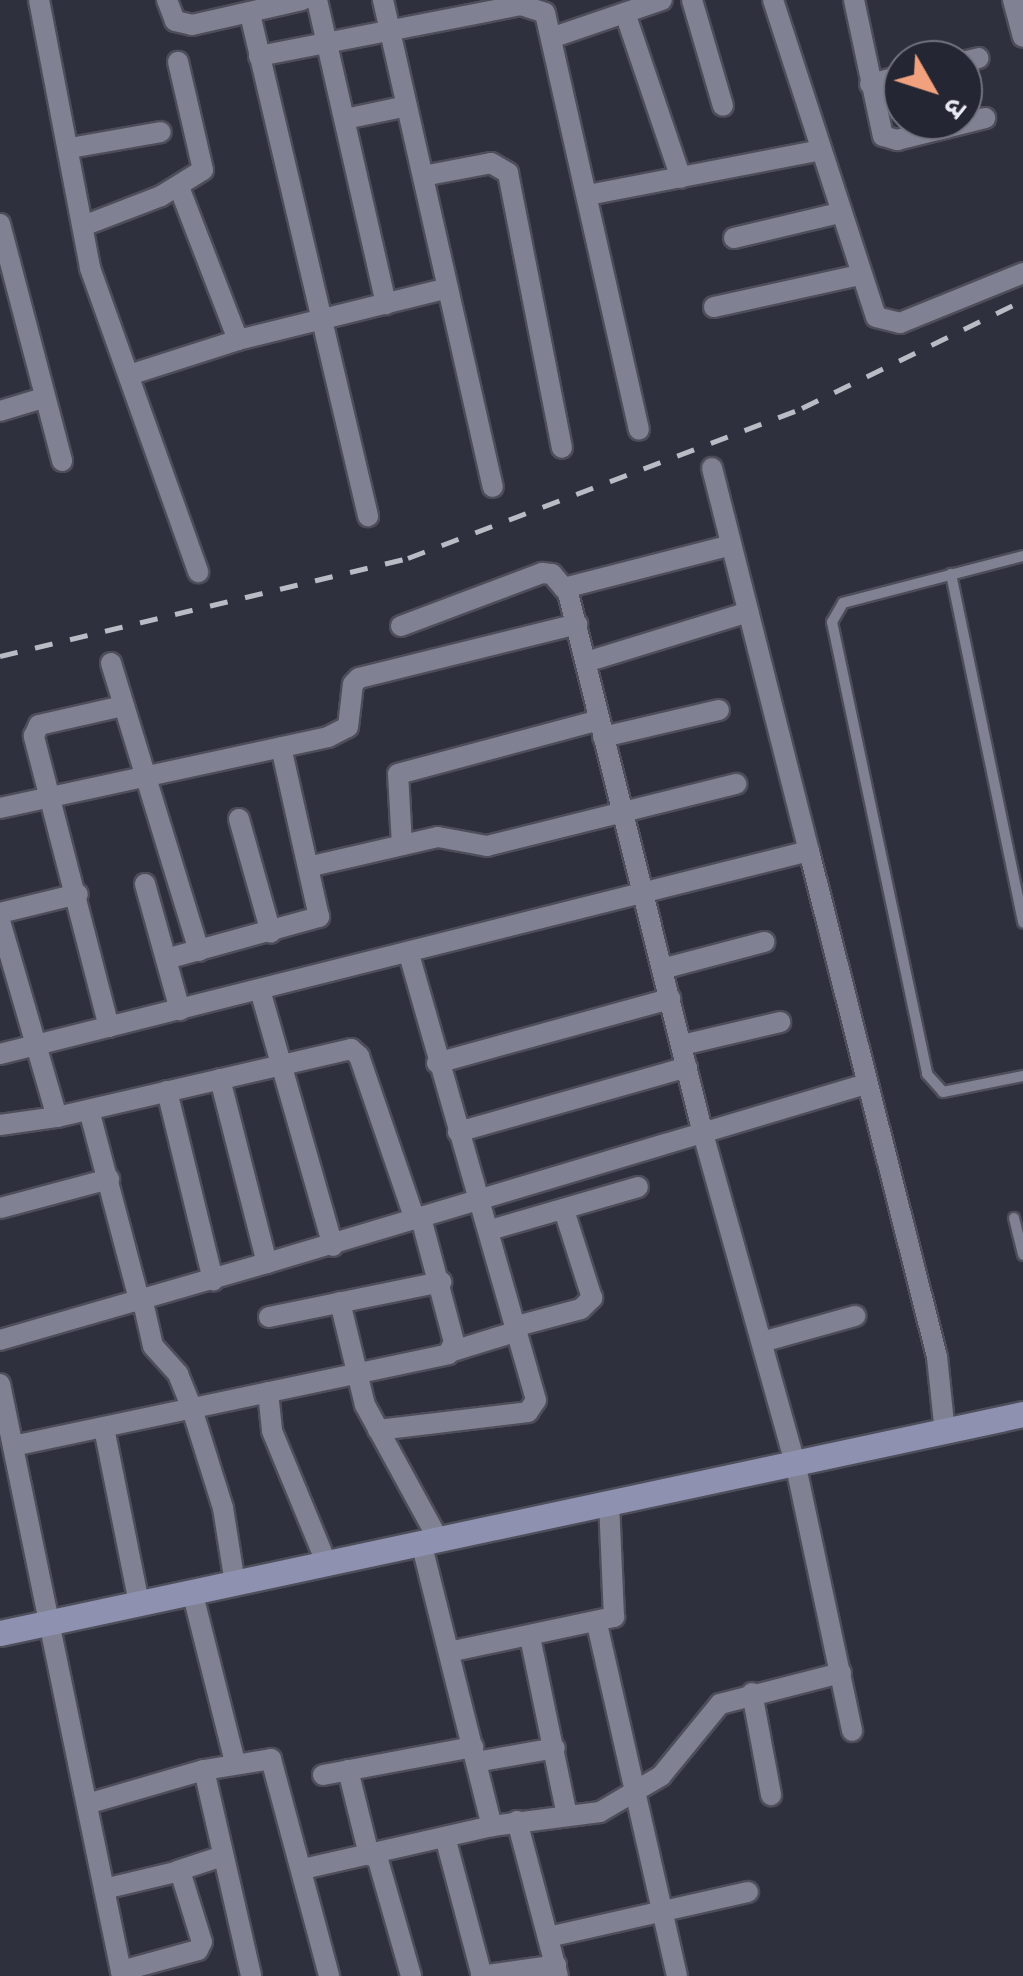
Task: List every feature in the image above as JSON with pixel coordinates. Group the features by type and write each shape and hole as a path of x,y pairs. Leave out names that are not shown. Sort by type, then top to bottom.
{"street":[{"path":"38,0 70,148 90,268 198,572"},
{"path":"167,0 183,24 250,14 302,0"},
{"path":"317,0 386,304"},
{"path":"383,0 493,487"},
{"path":"552,38 662,0"},
{"path":"692,0 723,106"},
{"path":"774,0 872,312 892,325 1023,273"},
{"path":"854,0 870,84 886,139 985,118"},
{"path":"1013,0 1023,37"},
{"path":"259,56 532,4 545,12 638,430"},
{"path":"625,13 681,178"},
{"path":"250,14 368,516"},
{"path":"83,226 198,177 205,159 178,62"},
{"path":"870,84 883,81"},
{"path":"344,119 407,106"},
{"path":"70,148 162,132"},
{"path":"588,195 821,150"},
{"path":"422,176 491,163 508,174 562,448"},
{"path":"179,187 238,340"},
{"path":"734,238 839,213"},
{"path":"0,224 62,461"},
{"path":"714,307 860,275"},
{"path":"129,376 238,340 448,288"},
{"path":"0,411 43,398"},
{"path":"712,468 937,1357 946,1433"},
{"path":"564,588 731,546"},
{"path":"401,626 542,573 564,588 577,624 702,1130 795,1462 852,1732"},
{"path":"586,662 748,612"},
{"path":"0,808 281,747 348,727 352,684 360,678 577,624"},
{"path":"111,663 199,951"},
{"path":"109,1027 78,894 48,796 35,729 123,706"},
{"path":"402,845 398,774 601,728 719,710"},
{"path":"166,959 270,933 319,916 312,866 281,747"},
{"path":"312,866 444,837 487,846 736,784"},
{"path":"239,819 270,933"},
{"path":"0,1054 409,955 809,851"},
{"path":"145,884 180,1010"},
{"path":"0,913 78,894"},
{"path":"0,921 56,1117"},
{"path":"662,969 764,942"},
{"path":"378,1430 531,1410 536,1400 490,1230 476,1201 436,1063 409,955"},
{"path":"260,990 333,1246"},
{"path":"436,1063 670,999"},
{"path":"682,1045 780,1022"},
{"path":"0,1124 56,1117 279,1065 357,1052 441,1282 450,1352"},
{"path":"458,1132 687,1067"},
{"path":"220,1079 268,1264"},
{"path":"0,1340 333,1246 702,1130 866,1084"},
{"path":"168,1091 213,1280"},
{"path":"89,1110 154,1346 178,1374 192,1409 222,1508 235,1584"},
{"path":"0,1208 108,1179"},
{"path":"490,1230 638,1187"},
{"path":"13,1446 450,1352 582,1309 592,1298 564,1210"},
{"path":"269,1316 441,1282"},
{"path":"340,1302 353,1373 430,1540 449,1652 492,1826"},
{"path":"762,1342 855,1316"},
{"path":"0,1384 121,1973 201,1948 186,1878 177,1871"},
{"path":"268,1392 272,1431 326,1562"},
{"path":"0,1632 193,1595 326,1562 1023,1414"},
{"path":"104,1428 139,1603"},
{"path":"449,1652 597,1624 614,1617 617,1604 610,1504"},
{"path":"193,1595 235,1762"},
{"path":"597,1624 677,1976"},
{"path":"530,1637 567,1815"},
{"path":"304,1870 517,1821 600,1812 668,1768 720,1704 841,1673"},
{"path":"752,1693 772,1795"},
{"path":"323,1775 555,1748"},
{"path":"87,1804 235,1762 274,1762 328,1976"},
{"path":"204,1770 251,1976"},
{"path":"348,1770 411,1976"},
{"path":"445,1837 482,1976 557,1970 517,1821"},
{"path":"104,1889 224,1856"},
{"path":"548,1937 748,1892"}],"lane":[{"path":"1023,556 843,602 832,622 927,1074 943,1092 1023,1076"},
{"path":"951,574 1023,923"},
{"path":"1014,1218 1023,1255"}],"railway":[{"path":"0,656 408,558 802,408 1023,300"}]}
